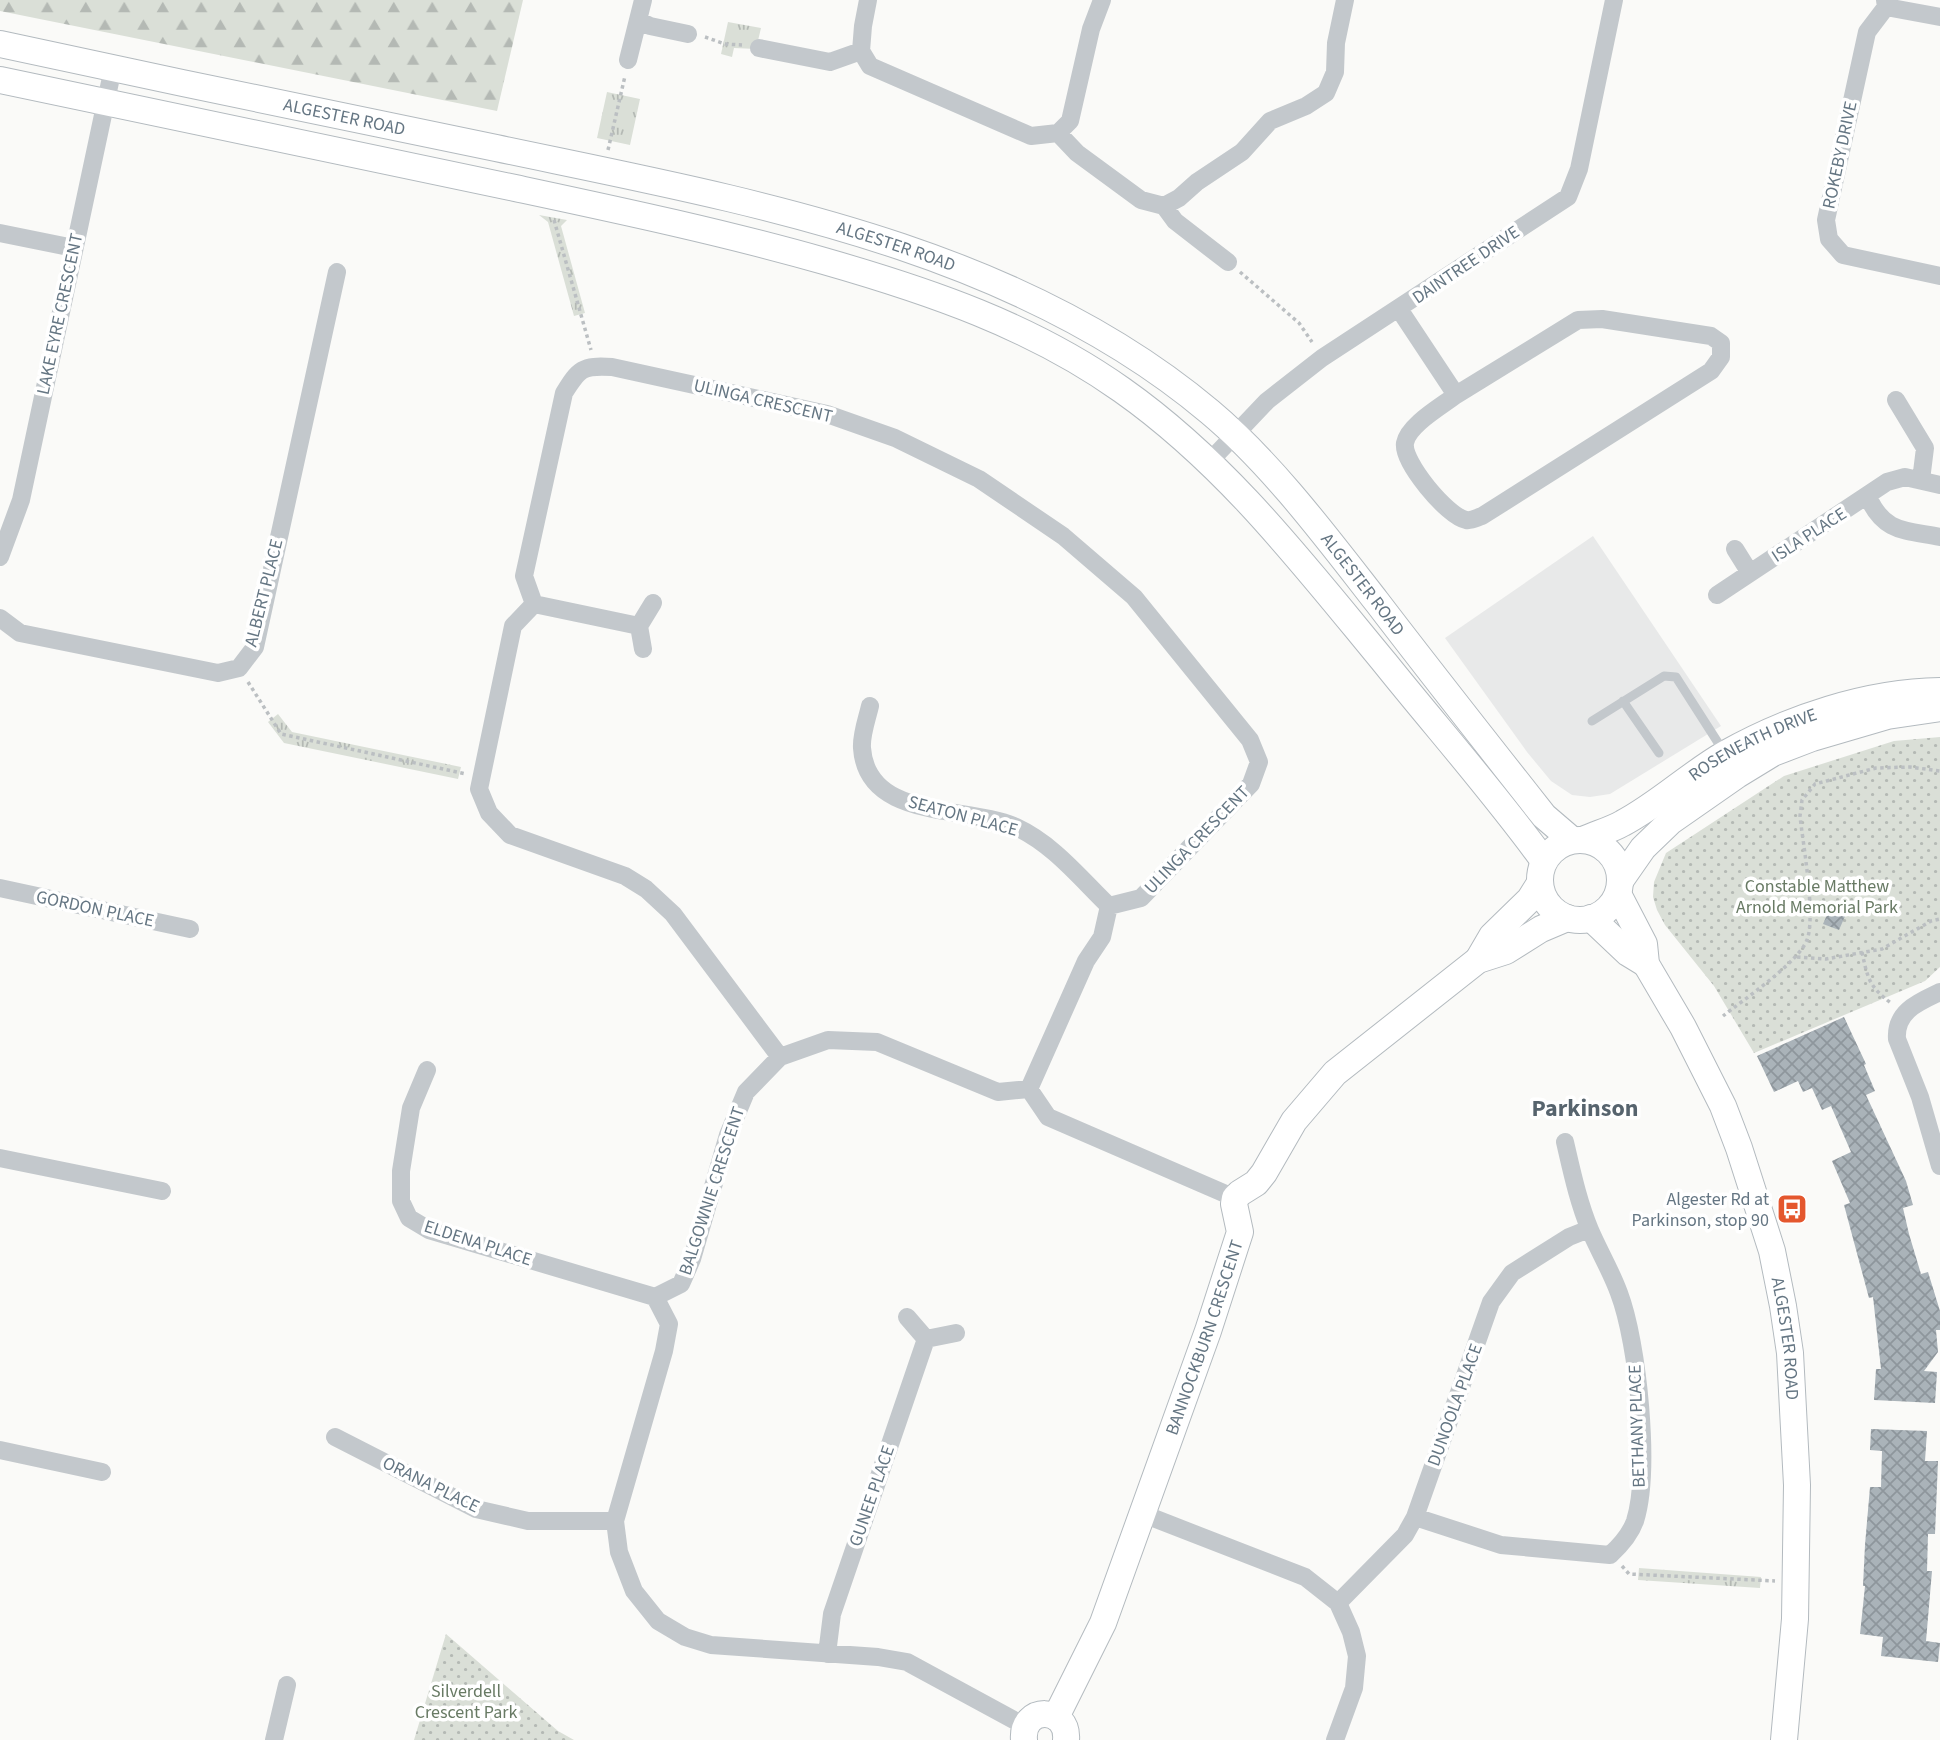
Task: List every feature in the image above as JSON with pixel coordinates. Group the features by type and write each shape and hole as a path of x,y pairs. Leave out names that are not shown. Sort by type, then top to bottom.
{"main road":[{"name":"ALGESTER ROAD","path":"0,44 766,207 944,261 999,282 1093,330 1159,373 1235,434 1323,533 1544,816 1578,840"},
{"name":"ALGESTER ROAD","path":"0,80 651,218 779,249 943,298 1009,325 1082,363 1168,424 1210,461 1280,536 1512,817 1542,872"},
{"name":"ROSENEATH DRIVE","path":"1578,840 1623,823 1731,764 1805,718 1879,696 1940,691"},
{"name":"ROSENEATH DRIVE","path":"1619,888 1643,848 1731,764 1887,716 1940,708"},
{"path":"1236,1198 1256,1183 1264,1173 1294,1121 1335,1073 1478,960 1506,951 1541,929 1602,913 1611,905 1619,888 1618,868 1613,858 1605,849 1578,840 1562,844 1551,852 1530,899 1492,936 1478,960"},
{"path":"1542,872 1547,904 1556,912 1579,918"},
{"name":"ALGESTER ROAD","path":"1619,888 1644,944 1646,964 1683,1027 1723,1106 1772,1251 1790,1353 1797,1485 1795,1619 1784,1740"},
{"name":"ALGESTER ROAD","path":"1579,918 1646,964"},
{"name":"BANNOCKBURN CRESCENT","path":"1061,1729 1103,1623 1208,1331 1240,1232 1234,1204 1236,1198"},
{"path":"1024,1733 1028,1721 1039,1715 1051,1715 1061,1729"}],"street":[{"path":"628,60 640,21 643,0"},
{"path":"868,0 861,51 870,66 1031,136 1058,133 1070,121 1091,29 1102,0"},
{"path":"1164,206 1242,152 1270,121 1306,106 1326,93 1335,72 1336,43 1346,0"},
{"name":"DAINTREE DRIVE","path":"1210,461 1267,401 1322,358 1568,197 1578,169 1614,0"},
{"path":"1885,3 1940,17"},
{"name":"ROKEBY DRIVE","path":"1885,3 1867,32 1826,219 1829,239 1843,255 1940,276"},
{"path":"640,21 650,26 688,34"},
{"path":"759,48 830,62 861,51"},
{"name":"LAKE EYRE CRESCENT","path":"0,557 21,500 113,68"},
{"path":"1058,133 1077,153 1140,200 1164,206 1175,221 1228,262"},
{"path":"0,233 74,248"},
{"name":"ALBERT PLACE","path":"0,618 20,633 33,636 218,673 239,668 254,647 337,272"},
{"path":"1399,309 1455,395"},
{"path":"1602,319 1711,336 1721,343 1721,357 1711,371 1482,516 1469,521 1457,517 1440,503 1406,456 1405,443 1410,430 1455,395 1578,320 1602,319"},
{"path":"534,604 524,576 564,393 577,372 596,366"},
{"name":"ULINGA CRESCENT","path":"596,366 827,414 895,438 979,479 1063,536 1134,597 1250,740 1259,762 1251,784 1141,898 1109,906"},
{"path":"1896,400 1925,448 1920,480"},
{"name":"ISLA PLACE","path":"1717,594 1887,482 1905,477 1940,485"},
{"name":"ISLA PLACE","path":"1868,497 1876,514 1894,528 1940,537"},
{"path":"1735,549 1750,573"},
{"path":"643,649 639,626 653,603"},
{"path":"534,604 639,626"},
{"path":"534,604 513,626 480,776 479,789 489,813 510,835 625,876 646,889 673,914 780,1057"},
{"name":"SEATON PLACE","path":"870,706 862,746 866,772 883,792 914,804 1014,826 1044,843 1109,906"},
{"name":"GORDON PLACE","path":"0,888 190,929"},
{"path":"1109,906 1102,937 1086,961 1029,1089 1048,1117 1236,1198"},
{"path":"1940,992 1912,1005 1904,1013 1897,1032 1897,1039 1920,1097 1940,1166"},
{"name":"BALGOWNIE CRESCENT","path":"655,1297 681,1284 692,1259 728,1135 746,1092 780,1057 828,1040 877,1042 998,1091 1029,1089"},
{"name":"ELDENA PLACE","path":"428,1070 411,1108 401,1171 401,1201 409,1218 429,1230 655,1297"},
{"name":"BETHANY PLACE","path":"1565,1142 1577,1193 1619,1294 1633,1349 1639,1407 1642,1484 1635,1521 1625,1542 1610,1555"},
{"path":"0,1158 162,1191"},
{"name":"DUNOOLA PLACE","path":"1338,1603 1405,1535 1415,1517 1491,1302 1512,1273 1569,1237 1590,1229"},
{"path":"655,1297 669,1324 667,1338 615,1521 618,1552 624,1572 634,1591 658,1621 685,1637 711,1645 878,1657 907,1662 1024,1733"},
{"path":"907,1317 926,1339 956,1333"},
{"name":"GUNEE PLACE","path":"827,1654 832,1614 926,1339"},
{"name":"ORANA PLACE","path":"335,1437 476,1509 528,1521 615,1521"},
{"path":"0,1450 102,1472"},
{"path":"1143,1514 1305,1577 1338,1603 1351,1632 1357,1656 1353,1688 1335,1740"},
{"path":"1415,1517 1501,1545 1610,1555"},
{"path":"274,1740 287,1685"}],"lane":[{"path":"1592,721 1664,676 1676,677 1731,764"},
{"path":"1623,701 1660,753"}],"path":[{"path":"688,34 691,31 724,44 758,45 759,48"},
{"path":"607,154 628,60"},
{"path":"551,211 596,366"},
{"path":"1228,262 1299,323 1322,358"},
{"path":"239,668 281,734 480,776"},
{"path":"1723,1016 1797,957 1807,940 1811,917 1800,816 1802,800 1815,784 1876,768 1910,767 1940,771"},
{"path":"1797,957 1826,959 1882,949 1931,921 1940,919"},
{"path":"1862,952 1873,989 1904,1013"},
{"path":"1610,1555 1629,1574 1796,1582"}],"shaded area":[{"path":"1593,536 1721,726 1610,794 1590,797 1572,795 1551,781 1445,638"}],"green space":[{"path":"0,0 523,0 497,111 0,11"},
{"path":"728,22 761,28 756,49 734,48 732,57 721,54"},
{"path":"607,92 640,99 630,145 597,138"},
{"path":"539,215 567,220 561,226 585,313 574,316 548,222"},
{"path":"278,714 292,732 461,767 458,779 284,743 268,722"},
{"name":"Constable Matthew Arnold Memorial Park","path":"1940,737 1940,967 1925,981 1754,1053 1714,986 1665,925 1657,910 1653,897 1654,882 1666,853 1784,776 1894,741"},
{"path":"1639,1568 1761,1577 1760,1588 1638,1580"},
{"name":"Silverdell Crescent Park","path":"446,1634 558,1731 574,1740 414,1740"}],"building":[{"path":"1830,908 1846,914 1839,930 1823,924"},
{"path":"1844,1017 1866,1064 1864,1065 1875,1091 1866,1095 1906,1181 1913,1205 1903,1208 1909,1234 1921,1274 1928,1272 1940,1311 1940,1330 1936,1330 1938,1352 1924,1371 1937,1372 1935,1403 1874,1400 1876,1369 1881,1369 1873,1297 1869,1298 1844,1205 1850,1203 1832,1161 1851,1152 1831,1106 1822,1110 1812,1088 1803,1092 1798,1081 1774,1092 1757,1056"},
{"path":"1871,1429 1927,1431 1925,1461 1938,1461 1935,1534 1928,1534 1927,1571 1932,1571 1926,1641 1940,1643 1938,1662 1881,1656 1883,1637 1860,1634 1870,1487 1881,1487 1882,1451 1870,1450"}],"place":[{"name":"Algester Rd at Parkinson, stop 90","path":"1792,1209"}],"district":[{"name":"Parkinson","path":"1585,1108"}]}
